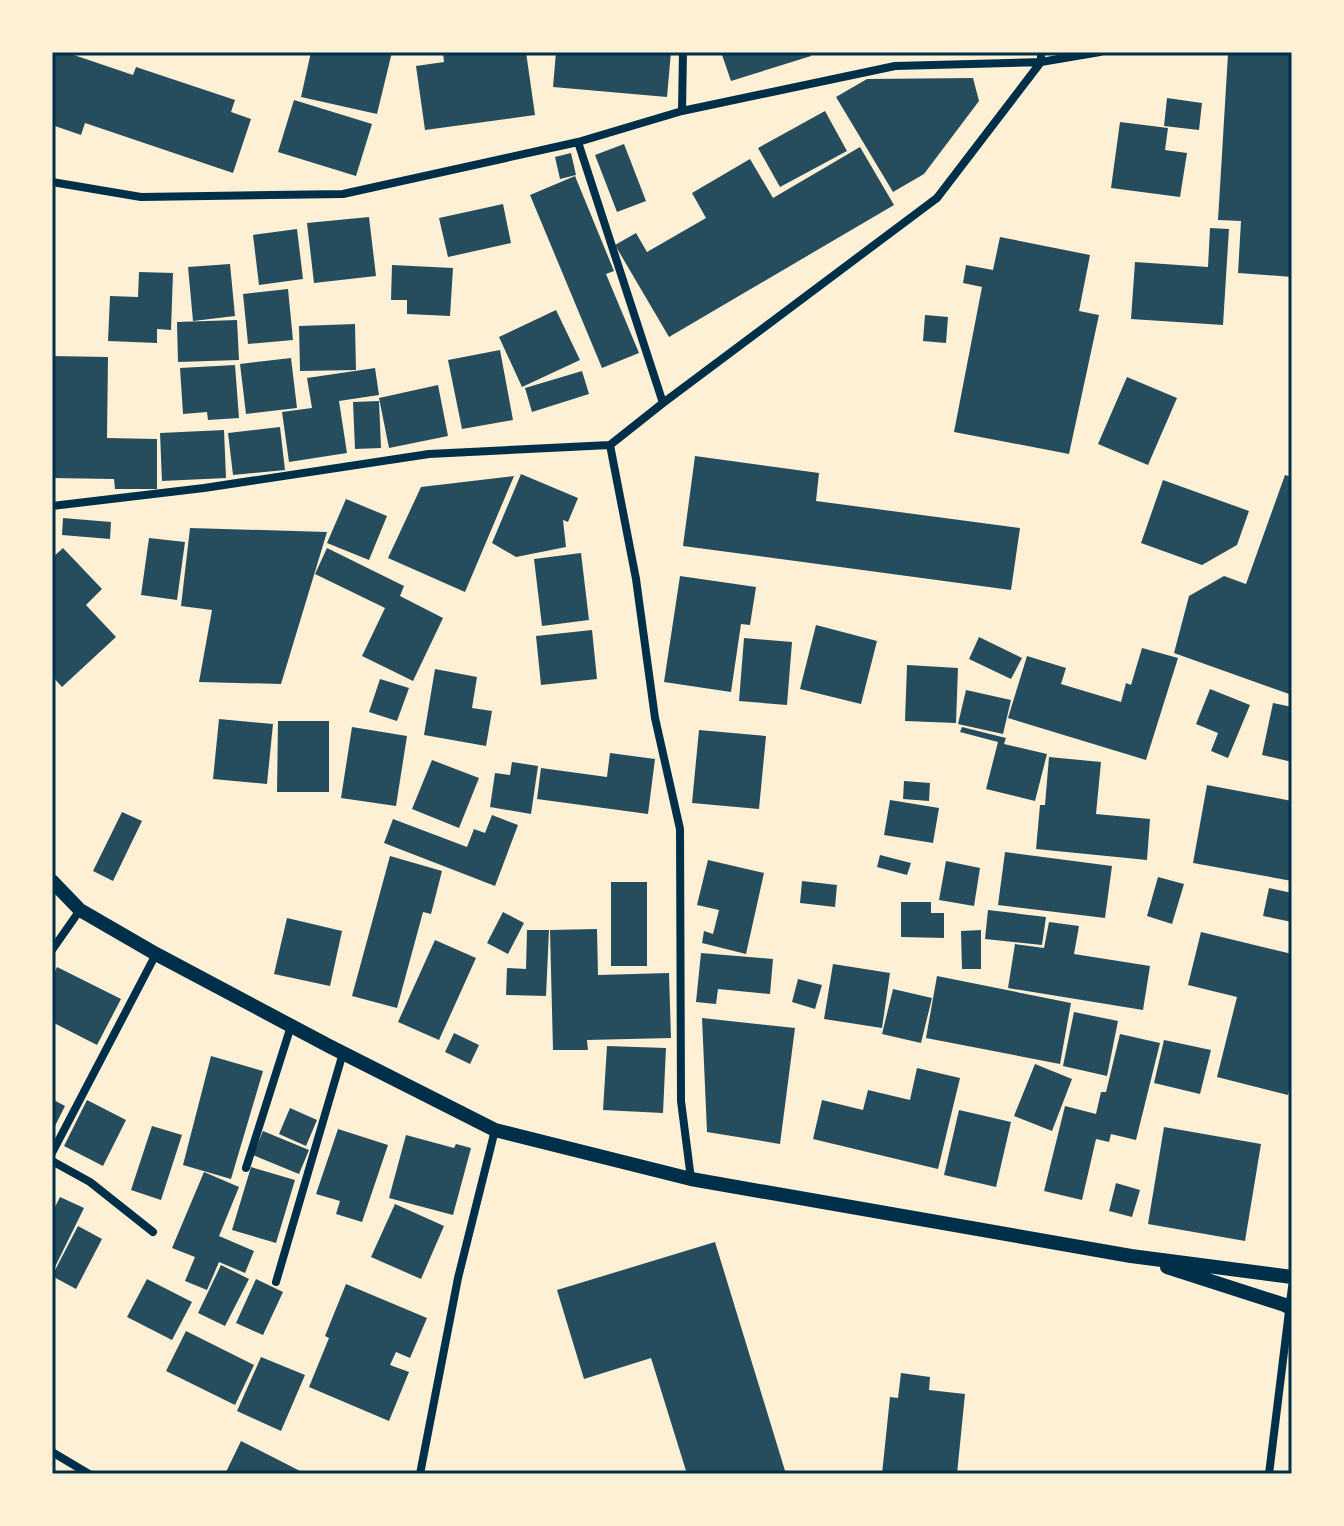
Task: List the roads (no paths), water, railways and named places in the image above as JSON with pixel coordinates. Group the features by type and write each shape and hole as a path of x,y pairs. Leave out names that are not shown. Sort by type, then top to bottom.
{"street":[{"path":"682,111 683,52"},
{"path":"52,506 204,488 429,454 610,445 937,198 1041,62 1041,52"},
{"path":"52,182 141,197 343,194 578,142 682,111 895,66 1041,62 1100,52"},
{"path":"578,142 663,403"},
{"path":"610,445 636,579 655,718 680,829 681,1101 691,1179"},
{"path":"52,881 80,910 156,954 495,1130 691,1179 1131,1256 1292,1277"},
{"path":"52,950 80,910"},
{"path":"52,1153 156,954"},
{"path":"246,1168 291,1026"},
{"path":"276,1282 343,1053"},
{"path":"420,1474 458,1278 495,1130"},
{"path":"52,1161 90,1182 153,1232"},
{"path":"1131,1256 1290,1307"},
{"path":"1269,1474 1292,1287"},
{"path":"52,1452 89,1474"}]}
